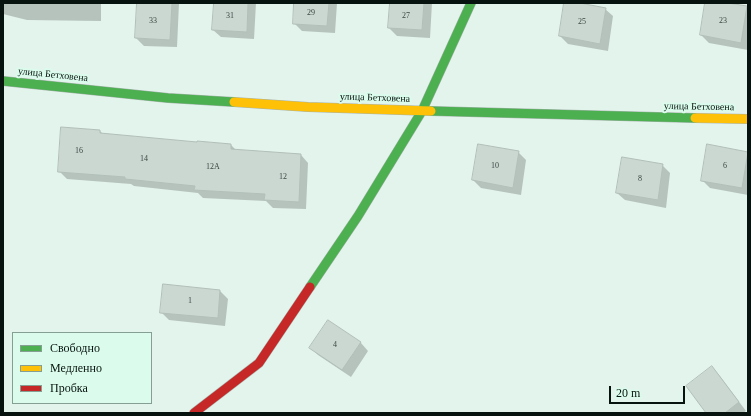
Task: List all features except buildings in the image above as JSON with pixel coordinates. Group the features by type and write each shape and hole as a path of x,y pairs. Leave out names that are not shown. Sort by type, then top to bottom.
{"street":[{"path":"194,413 259,363 358,216 422,111 472,3"},
{"name":"улица Бетховена","path":"3,81 168,98 308,107 748,119"}],"traffic: fast":[{"path":"310,287 358,216 422,111 471,3"},
{"path":"3,81 168,98 234,102"},
{"path":"431,111 695,118"}],"traffic: slow":[{"path":"234,102 308,107 431,111"},
{"path":"695,118 748,119"}],"traffic: jam":[{"path":"194,413 259,363 310,287"}]}
